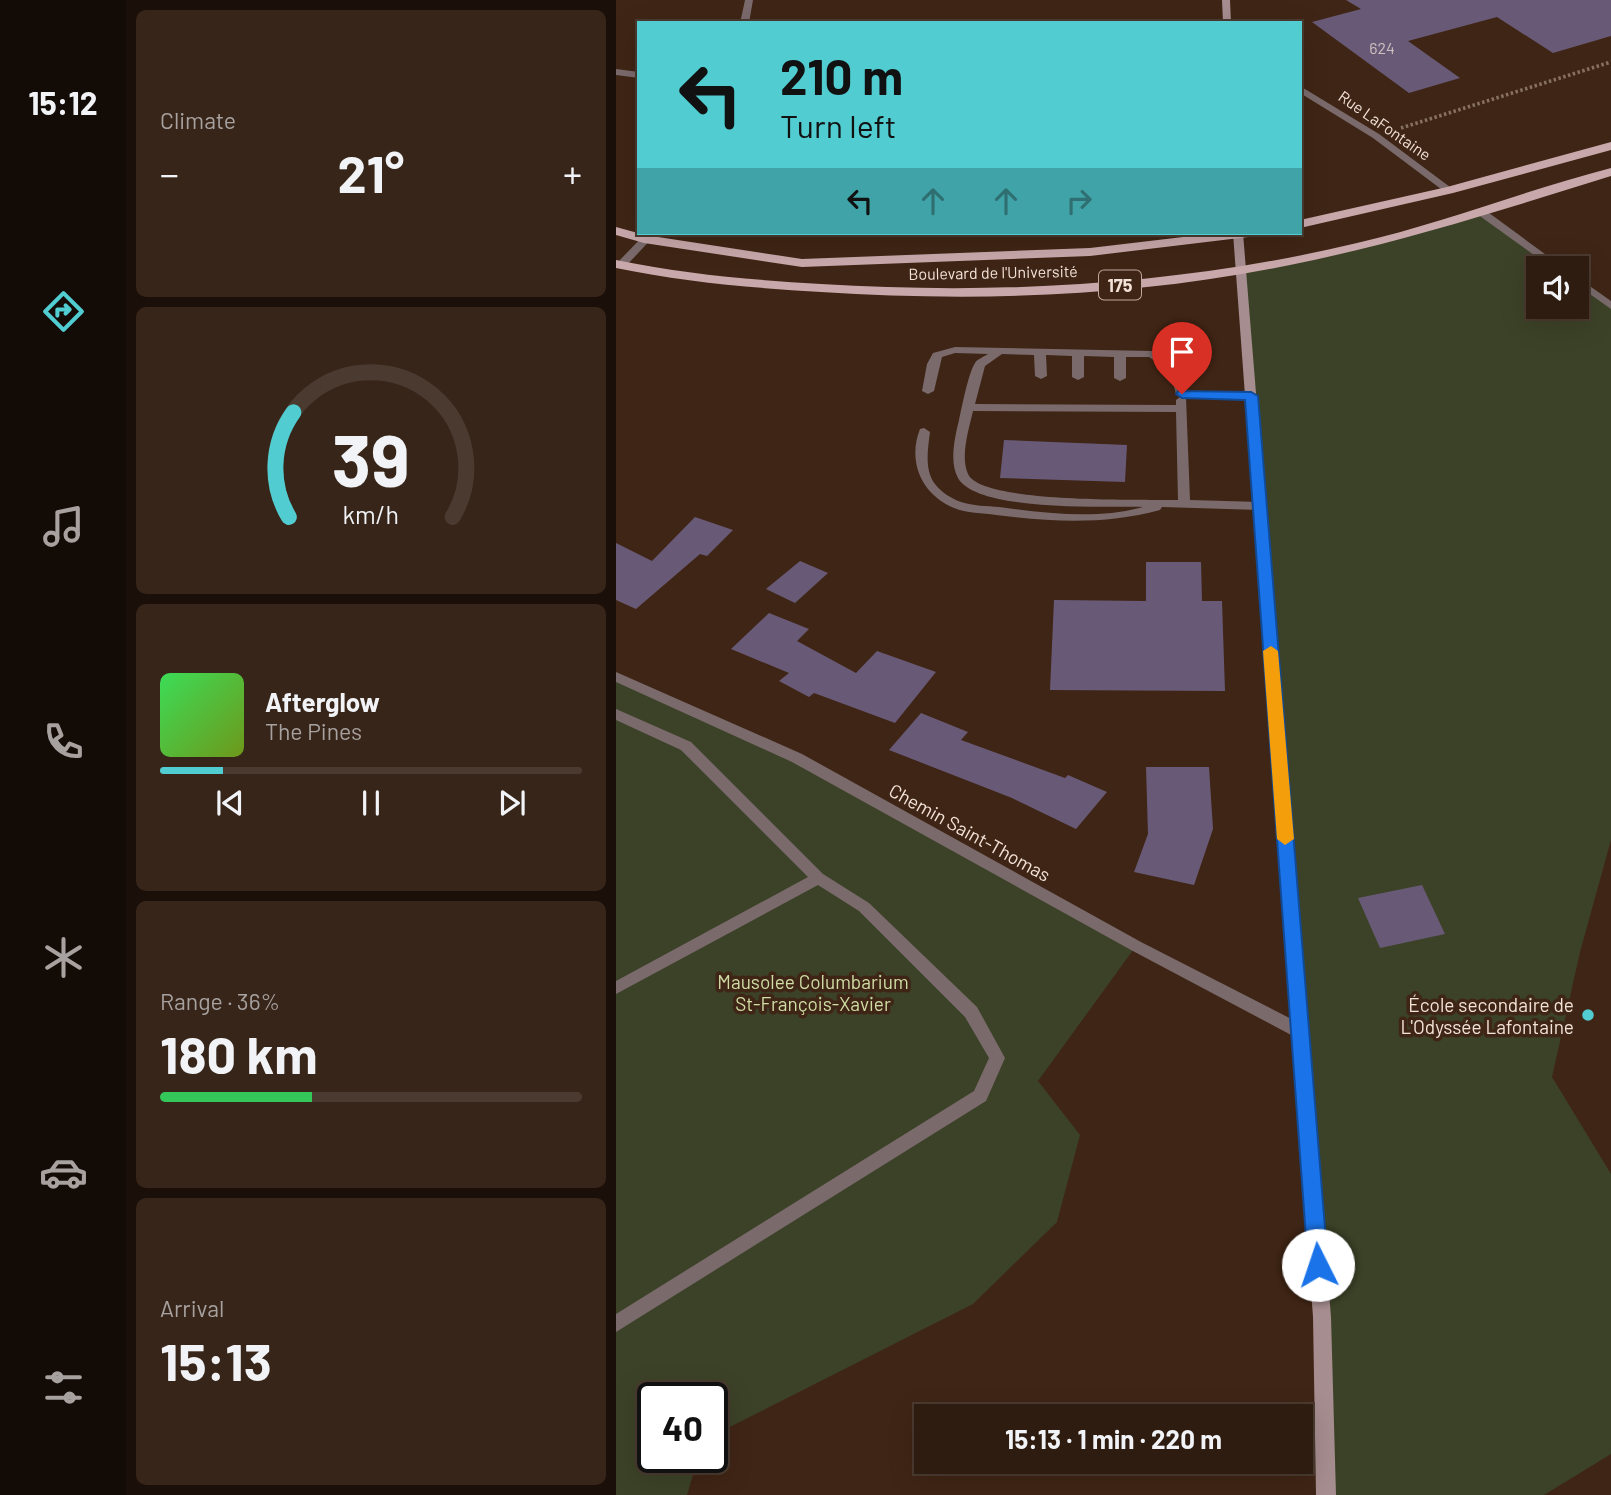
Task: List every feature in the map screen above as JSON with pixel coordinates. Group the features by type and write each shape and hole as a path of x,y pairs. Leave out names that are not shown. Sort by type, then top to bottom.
{"main road":[{"path":"1302,224 1449,190 1611,146"},
{"name":"Boulevard de l'Université","path":"618,264 737,281 846,290 942,292 1083,288 1238,270 1357,247 1611,172"},
{"name":"Boulevard de l'Université","path":"616,231 637,234"},
{"name":"Boulevard de l'Université","path":"648,236 802,263 1090,252 1225,235"}],"street":[{"path":"744,21 749,0"},
{"path":"1226,0 1227,21"},
{"path":"616,72 637,75"},
{"name":"Rue LaFontaine","path":"1302,90 1376,136 1449,190"},
{"path":"1481,212 1542,256"},
{"path":"1241,235 1238,270 1260,506 1322,1317 1326,1495"},
{"path":"618,264 648,236"},
{"path":"1589,289 1611,306"},
{"path":"1597,295 1611,295"},
{"path":"928,391 937,355 955,350 1151,354 1169,361 1180,373 1184,504"},
{"path":"1000,351 980,364 969,407 960,445 959,472 968,484 997,494 1032,500 1260,506"},
{"path":"1040,352 1041,376"},
{"path":"1078,353 1078,377"},
{"path":"1120,353 1120,377"},
{"path":"1182,394 1251,396"},
{"path":"969,407 1042,402 1120,403 1182,410"},
{"path":"924,432 920,471 942,498 959,506 1083,516 1133,515 1163,503"},
{"name":"Chemin Saint-Thomas","path":"616,677 797,758 1136,946 1300,1032"},
{"path":"616,714 686,746 818,878 863,907 971,1012 997,1058 980,1096 616,1324"},
{"path":"616,988 818,878"}],"path":[{"path":"1376,136 1611,62"}],"green space":[{"path":"1481,212 1542,256 1526,256 1526,319 1589,319 1589,289 1611,306 1611,840 1580,952 1552,1077 1611,1174 1611,1454 1544,1495 1326,1495 1239,270 1357,247"},
{"name":"Mausolee Columbarium St-François-Xavier","path":"616,677 797,758 1136,946 1038,1081 1080,1135 1057,1222 973,1304 728,1428 728,1382 637,1382 637,1473 694,1473 687,1495 616,1495"}],"building":[{"path":"1346,0 1611,0 1611,36 1553,53 1497,17 1408,41 1460,78 1409,93 1312,22 1361,9"},
{"path":"1004,440 1127,445 1125,482 1000,478"},
{"path":"695,517 733,530 707,556 700,554 636,609 616,600 616,543 652,561"},
{"path":"800,561 828,573 795,603 766,589"},
{"path":"1146,562 1201,562 1202,601 1222,601 1225,691 1050,690 1054,600 1146,601"},
{"path":"769,613 809,629 797,641 856,673 877,651 936,672 895,723 814,693 809,697 779,681 789,673 731,649"},
{"path":"921,713 968,732 961,740 1065,778 1068,775 1107,792 1076,829 1012,798 889,750"},
{"path":"1146,767 1209,767 1213,829 1194,885 1134,872 1148,834"},
{"path":"1422,885 1445,934 1380,948 1358,898"}],"slow traffic":[{"path":"1271,651 1285,839"}],"place":[{"name":"École secondaire de L'Odyssée Lafontaine","path":"1588,1015"}],"route":[{"path":"1182,394 1251,396 1318,1265"}]}
